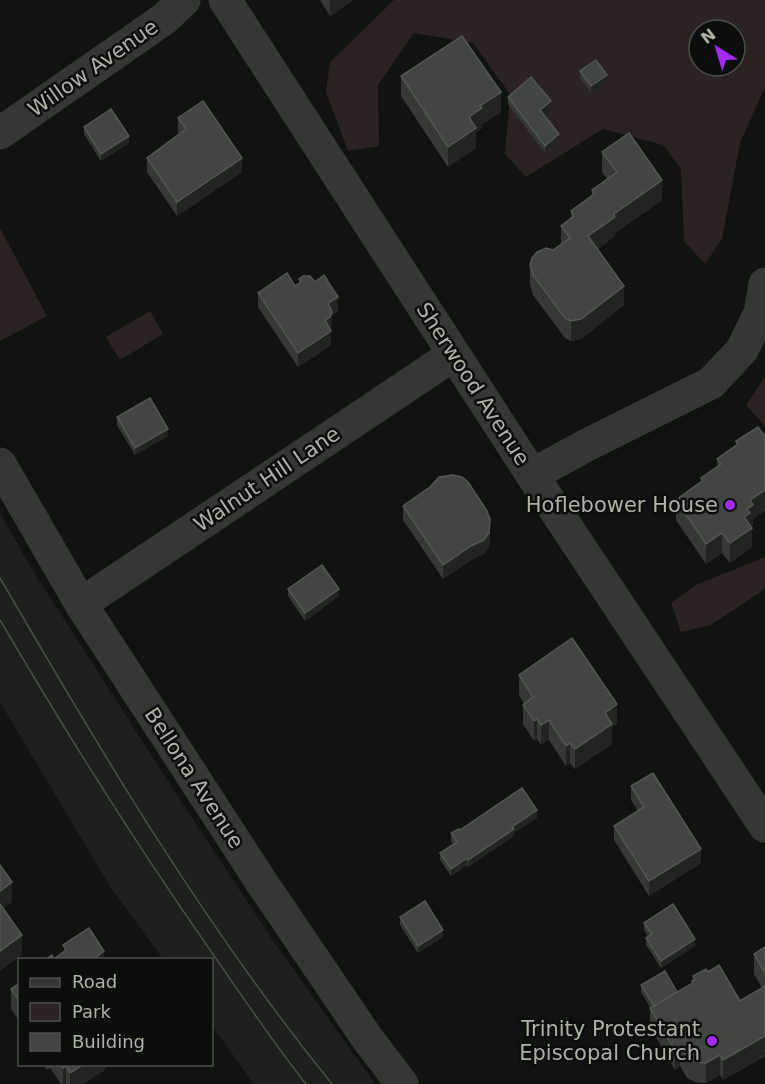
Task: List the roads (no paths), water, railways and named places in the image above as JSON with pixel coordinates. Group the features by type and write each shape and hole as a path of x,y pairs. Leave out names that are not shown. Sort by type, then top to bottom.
{"street":[{"name":"Willow Avenue","path":"0,133 164,19 184,0"},
{"name":"Sherwood Avenue","path":"225,0 531,475 765,826"},
{"path":"531,475 711,383 742,350 760,313 765,284"},
{"name":"Walnut Hill Lane","path":"81,604 453,355"},
{"name":"Bellona Avenue","path":"0,464 81,604 267,890 367,1038 402,1084"}],"tram line":[{"path":"0,578 156,837 241,963 332,1084"},
{"path":"0,620 153,867 306,1084"}],"place":[{"name":"Hoflebower House","path":"730,505"},
{"name":"Trinity Protestant Episcopal Church","path":"712,1041"}]}
